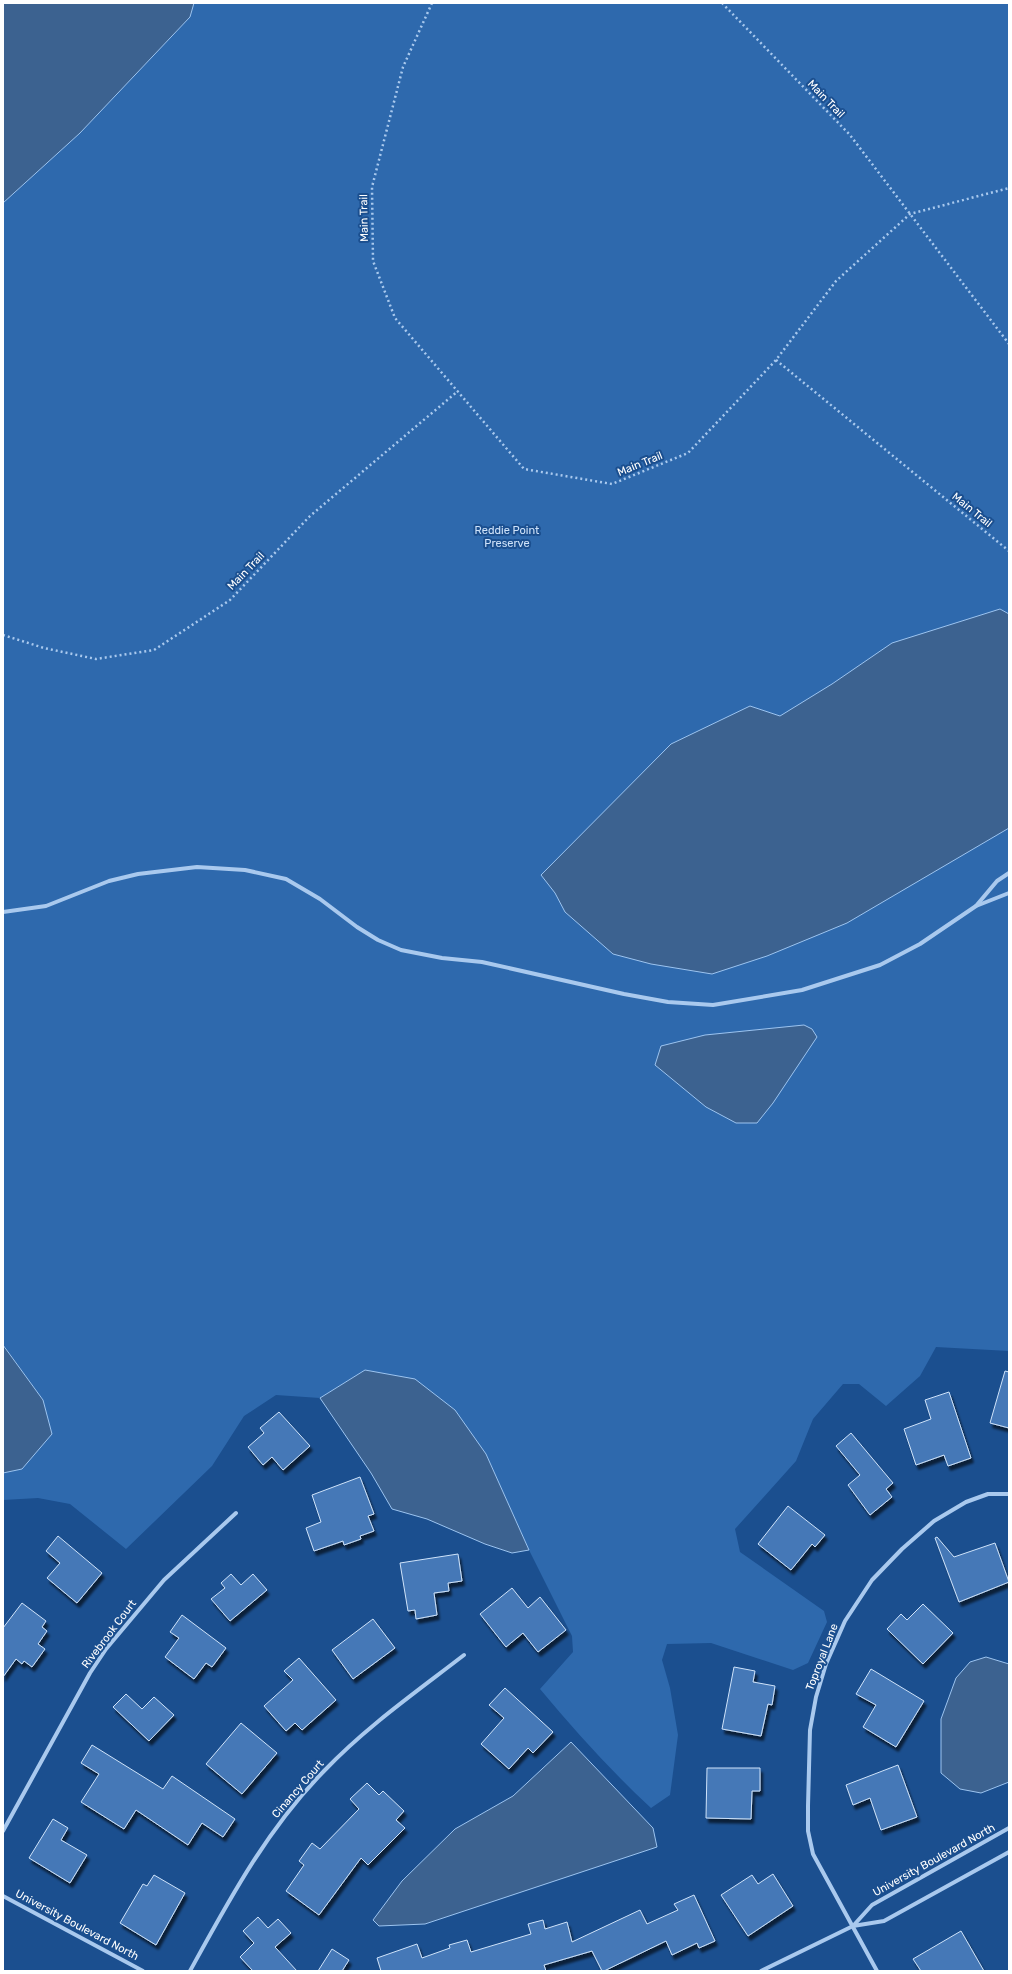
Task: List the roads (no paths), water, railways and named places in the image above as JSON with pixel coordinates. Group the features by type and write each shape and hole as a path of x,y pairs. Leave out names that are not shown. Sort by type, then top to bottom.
{"street":[{"path":"3,912 46,906 109,881 138,874 197,867 245,870 286,879 320,899 357,928 378,940 401,950 442,958 482,962 624,994 668,1002 714,1005 802,990 880,965 920,944 976,906 1009,893"},
{"path":"976,906 997,881 1009,872"},
{"name":"Toproyal Lane","path":"877,1971 813,1854 808,1830 810,1730 816,1697 826,1664 846,1622 872,1580 902,1549 934,1521 966,1502 988,1494 1009,1494"},
{"name":"Rivebrook Court","path":"3,1831 90,1673 106,1649 164,1580 236,1513"},
{"name":"Cinancy Court","path":"190,1971 239,1882 265,1842 323,1772 369,1728 464,1655"},
{"name":"University Boulevard North","path":"853,1926 872,1905 1009,1828"},
{"name":"University Boulevard North","path":"762,1971 853,1926 884,1921 1009,1852"},
{"name":"University Boulevard North","path":"3,1896 143,1971"}],"park label":[{"name":"Reddie Point Preserve","path":"507,536"}]}
